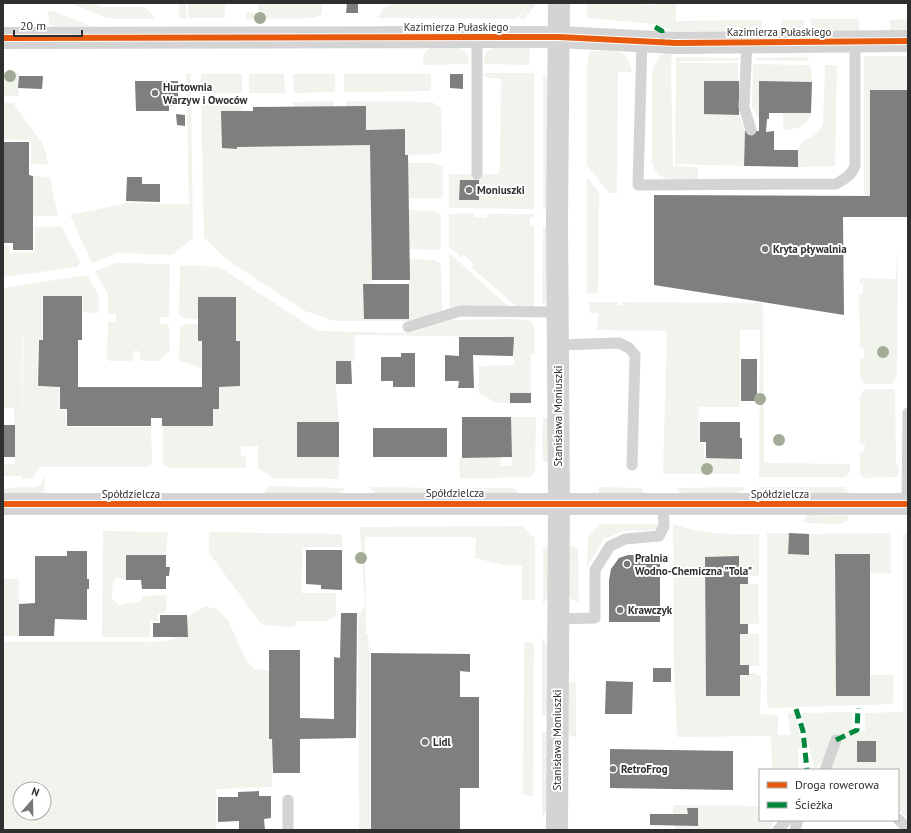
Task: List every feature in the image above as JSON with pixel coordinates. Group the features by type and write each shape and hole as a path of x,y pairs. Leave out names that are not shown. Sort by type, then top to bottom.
{"street":[{"name":"Stanisława Moniuszki","path":"557,830 559,503 557,212 559,3"},
{"name":"Kazimierza Pułaskiego","path":"3,38 559,37 676,43 908,41"},
{"name":"Spółdzielcza","path":"3,504 908,504"}],"lane":[{"path":"477,37 477,174"},
{"path":"642,41 638,184 836,184 850,174 854,166 855,42"},
{"path":"747,42 744,107 751,130"},
{"path":"408,327 460,311 558,312"},
{"path":"558,345 619,343 629,348 635,356 632,465"},
{"path":"908,413 908,504"},
{"path":"558,619 595,618 595,570 610,546 625,539 659,536 664,526 663,504"},
{"path":"825,769 836,740"},
{"path":"288,800 288,830"},
{"path":"899,820 908,829"},
{"path":"778,830 786,821"}],"shaded area":[{"path":"70,3 93,3 101,7 145,7 156,19 115,19 105,17"},
{"path":"179,3 186,3 186,19 179,18"},
{"path":"188,3 225,3 225,18 188,18"},
{"path":"258,3 322,3 322,14 315,18 246,19 246,15 248,13 258,13"},
{"path":"393,3 537,3 524,19 518,19 526,8 516,19 377,18 383,9"},
{"path":"587,3 659,5 660,3 676,3 676,21 762,20 761,37 683,36 656,24 587,18"},
{"path":"48,11 53,11 95,28 55,28 49,23"},
{"path":"811,19 859,19 859,36 811,36"},
{"path":"908,19 908,36 890,36 890,20"},
{"path":"781,20 804,20 804,36 781,36"},
{"path":"450,47 461,49 468,57 469,64 423,65 424,55 426,51 431,48"},
{"path":"496,47 530,48 529,65 484,64 486,53"},
{"path":"590,51 617,51 622,53 630,63 632,72 618,72 617,193 609,193 587,165 587,66"},
{"path":"667,52 672,52 673,166 698,167 698,180 670,180 664,178 654,169 652,161 652,72 657,60"},
{"path":"864,56 908,56 908,90 870,90 870,196 864,195"},
{"path":"676,57 738,58 738,61 683,61 678,63 738,63 738,81 704,81 704,114 739,115 745,131 744,166 675,164"},
{"path":"808,57 809,61 755,60 755,58"},
{"path":"753,64 811,65 812,82 759,81 759,119 752,107"},
{"path":"825,65 837,65 835,166 798,167 798,151 800,145 803,141 816,134 823,124"},
{"path":"3,73 19,73 19,96 3,96"},
{"path":"186,73 191,74 193,237 173,255 117,253 92,263 70,215 126,203 189,204"},
{"path":"484,73 534,73 534,209 449,208 449,174 497,174 500,171 501,79 489,78"},
{"path":"201,74 242,74 242,93 200,94"},
{"path":"249,74 284,74 285,93 249,93"},
{"path":"293,74 335,74 335,92 294,93"},
{"path":"344,74 431,74 431,91 344,92"},
{"path":"543,76 547,76 548,209 543,209"},
{"path":"242,101 242,111 221,112 222,148 237,149 237,147 370,145 372,283 363,284 364,319 409,319 409,259 436,260 441,264 442,312 408,321 335,321 305,311 226,259 204,237 201,102"},
{"path":"334,101 334,107 294,107 293,102"},
{"path":"346,101 432,102 441,108 442,149 439,154 405,155 405,129 366,130 346,107"},
{"path":"3,103 13,103 44,146 48,165 31,164 31,141 3,139"},
{"path":"783,113 811,113 810,117 804,124 796,128 783,130"},
{"path":"408,163 435,163 443,167 443,195 438,199 408,198"},
{"path":"33,176 50,177 58,216 33,216"},
{"path":"587,177 599,193 598,293 587,293"},
{"path":"409,210 434,211 441,215 441,247 438,250 409,249"},
{"path":"474,213 474,217 486,218 487,214 534,214 534,217 530,217 530,225 534,225 534,307 516,306 471,267 474,264 464,255 461,257 449,247 449,214"},
{"path":"61,226 80,261 78,267 3,277 3,245 10,246 10,253 35,252 35,227"},
{"path":"543,227 548,227 547,303 542,303"},
{"path":"449,253 509,307 450,309"},
{"path":"897,255 897,378 891,384 865,384 860,378 860,359 864,359 864,349 860,348 859,294 863,294 863,284 859,283 860,278 896,279"},
{"path":"117,263 167,264 170,266 169,315 167,317 160,317 160,324 166,324 169,327 170,350 159,361 142,361 140,359 139,351 133,351 133,360 131,361 110,361 107,359 108,321 116,322 116,314 108,313 108,294 95,271"},
{"path":"180,266 220,267 317,331 410,333 449,320 508,319 531,321 534,327 535,354 531,354 531,393 511,393 510,403 498,403 479,394 479,366 514,365 513,337 355,335 355,361 336,362 336,389 339,422 297,423 297,457 339,457 339,479 273,478 258,468 258,446 241,446 241,456 246,457 246,468 170,468 163,463 163,426 212,408 219,409 219,387 240,386 239,342 235,341 235,297 199,297 198,319 181,317 179,315"},
{"path":"87,275 99,296 99,312 97,313 83,312 82,296 42,296 42,340 38,340 37,387 59,387 59,410 66,410 66,427 151,427 152,464 148,467 40,467 32,478 22,479 22,476 3,476 3,465 15,464 14,408 3,408 3,288","holes":["22,333 23,333 22,467"]},
{"path":"589,302 618,302 618,305 623,305 623,302 763,303 764,463 850,464 850,471 846,477 759,477 760,330 740,330 740,407 699,407 699,444 704,444 704,458 740,458 740,474 663,474 667,331 597,330 598,313 590,313"},
{"path":"184,324 199,324 203,341 203,369 179,360 180,327"},
{"path":"865,389 895,389 896,464 898,465 899,472 897,477 864,478 860,474 860,453 864,452 865,444 860,443 860,396"},
{"path":"511,417 536,417 535,471 531,477 460,479 459,458 501,457 501,466 512,466"},
{"path":"543,417 548,418 549,463 543,460"},
{"path":"45,477 45,489 42,493 3,493 3,488 39,486"},
{"path":"270,486 344,488 344,490 339,494 264,493"},
{"path":"370,487 444,488 440,493 374,493"},
{"path":"599,487 641,488 645,493 599,493"},
{"path":"744,487 744,490 738,493 684,494 679,492 676,488"},
{"path":"758,487 844,487 849,491 847,493 765,493 760,491"},
{"path":"460,488 513,488 517,491 517,493 462,493"},
{"path":"808,515 848,516 848,520 841,524 804,523 804,519"},
{"path":"600,524 659,524 655,530 623,531 603,540 587,567 588,537"},
{"path":"673,524 684,528 705,532 726,534 759,534 759,576 739,574 739,557 705,557 706,696 740,696 740,675 755,673 761,677 760,714 778,715 778,735 790,735 788,713 796,713 802,748 798,748 799,768 772,769 771,736 677,737 674,670"},
{"path":"522,526 535,538 535,600 522,600 522,566 502,565 475,558 476,537 365,537 366,634 368,634 370,652 370,830 359,830 358,615 365,607 360,527"},
{"path":"103,531 168,532 166,555 126,555 126,580 117,577 114,581 112,599 119,605 140,601 143,596 167,595 166,613 158,614 158,621 150,621 150,637 102,637"},
{"path":"209,532 342,534 342,547 303,547 301,593 336,593 336,616 328,621 297,621 296,625 292,627 262,625 209,553"},
{"path":"767,533 789,533 788,554 809,555 809,534 891,533 891,574 870,573 869,554 835,554 836,695 870,696 870,675 894,675 893,704 770,708 767,705"},
{"path":"908,533 908,818 899,810 899,769 827,769 826,756 815,769 800,713 852,712 852,734 865,731 865,713 903,712 903,535"},
{"path":"548,545 548,596 543,605 543,549"},
{"path":"569,545 576,548 578,551 579,602 571,599 568,592"},
{"path":"3,579 19,579 19,636 3,636"},
{"path":"739,583 758,584 759,624 739,624"},
{"path":"206,606 218,610 228,620 245,658 254,669 272,671 272,787 216,789 216,830 3,830 3,642 152,642 149,643 174,639 184,629 182,621"},
{"path":"740,634 759,634 759,666 740,665"},
{"path":"542,637 547,646 547,715 545,716 542,715"},
{"path":"526,641 534,643 533,796 523,795 524,643 526,643"},
{"path":"573,681 576,684 576,737 568,733 568,685"},
{"path":"542,731 547,732 547,809 542,818"},
{"path":"673,805 759,806 759,821 775,821 769,830 675,830 674,825 698,826 698,809 688,808 688,814 673,814"}],"building":[{"path":"347,3 358,3 358,13 346,13"},
{"path":"450,74 463,74 463,89 450,88"},
{"path":"19,76 43,76 42,89 18,88"},
{"path":"135,81 178,81 178,106 169,106 169,111 136,111"},
{"path":"704,81 739,81 739,115 704,114"},
{"path":"759,81 812,82 811,113 769,113 769,119 767,119 766,132 774,131 774,150 798,150 798,167 744,166 745,131 759,131"},
{"path":"870,90 908,90 908,217 843,217 844,315 654,285 654,195 870,196"},
{"path":"366,106 366,130 405,129 405,155 408,155 410,280 372,280 370,145 237,147 237,149 222,148 221,111 253,111 253,107"},
{"path":"176,114 185,115 185,126 177,125"},
{"path":"3,142 29,142 29,175 33,176 33,250 13,250 13,243 3,243"},
{"path":"127,177 142,177 142,184 160,184 160,202 126,201"},
{"name":"Moniuszki","path":"460,180 479,180 479,200 459,200"},
{"path":"363,284 409,284 409,319 364,319"},
{"path":"43,296 82,296 82,340 78,340 78,387 202,387 202,341 198,341 198,297 236,297 236,341 240,341 240,386 219,387 219,409 213,409 213,426 162,426 162,418 151,418 151,426 67,426 67,409 60,409 60,387 38,386 39,340 43,340"},
{"path":"459,337 514,337 513,356 473,355 474,388 458,388 459,381 445,381 445,355 459,356"},
{"path":"401,353 415,353 415,387 393,387 393,381 381,381 381,357 401,357"},
{"path":"741,359 757,359 757,401 741,401"},
{"path":"336,361 351,361 352,384 336,384"},
{"path":"510,393 531,393 531,403 510,403"},
{"path":"462,417 511,417 512,457 462,458"},
{"path":"297,422 339,422 339,457 297,457"},
{"path":"700,422 740,422 742,459 706,458 706,442 700,442"},
{"path":"3,425 15,425 15,457 3,457"},
{"path":"373,428 447,428 447,457 373,457"},
{"path":"789,533 809,534 809,555 788,554"},
{"path":"306,550 342,550 342,590 321,589 321,585 306,584"},
{"path":"67,551 87,551 87,579 89,579 89,589 87,589 87,620 55,619 54,636 19,636 19,604 35,603 35,556 67,556"},
{"path":"835,554 870,554 870,696 836,696"},
{"path":"126,555 166,555 166,567 170,567 169,576 166,576 166,589 142,589 141,580 126,580"},
{"path":"628,555 660,555 660,622 609,622 609,580 611,569 619,558"},
{"path":"739,556 739,574 748,573 748,584 740,584 740,624 748,624 748,634 740,634 740,665 749,665 749,675 740,675 740,696 706,696 705,557"},
{"path":"341,613 357,613 356,738 300,739 300,773 273,773 272,739 269,739 269,650 300,650 300,718 334,719 334,657 340,658"},
{"path":"160,615 187,615 188,637 153,637 153,623 160,623"},
{"name":"Lidl","path":"371,653 470,654 470,672 460,671 460,697 479,697 479,788 460,788 460,830 371,830"},
{"path":"653,668 671,668 671,682 653,682"},
{"path":"606,681 633,682 632,714 605,714"},
{"path":"857,741 876,741 876,762 857,762"},
{"path":"610,749 733,751 733,790 610,788"},
{"path":"259,791 259,796 271,796 271,818 264,819 265,830 239,830 239,821 218,822 218,797 238,797 238,792"},
{"path":"687,808 698,808 698,826 650,825 650,814 688,814"}],"marked path":[{"path":"655,27 662,31 662,42"},
{"path":"836,740 857,730 858,708"},
{"path":"796,709 803,731 807,769"}],"cycle path":[{"path":"3,38 559,37 676,43 908,41"},
{"path":"3,504 908,504"}],"place":[{"name":"Hurtownia Warzyw i Owoców","path":"155,93"},
{"name":"Moniuszki","path":"469,190"},
{"name":"Kryta pływalnia","path":"765,249"},
{"name":"Pralnia Wodno-Chemiczna \"Tola\"","path":"627,564"},
{"name":"Krawczyk","path":"620,610"},
{"name":"Lidl","path":"425,742"},
{"name":"RetroFrog","path":"613,769"}]}
